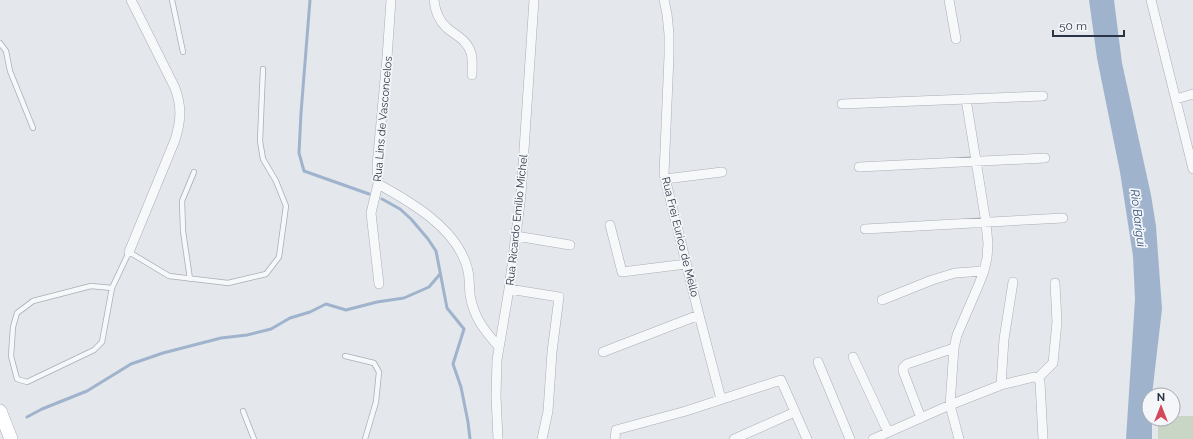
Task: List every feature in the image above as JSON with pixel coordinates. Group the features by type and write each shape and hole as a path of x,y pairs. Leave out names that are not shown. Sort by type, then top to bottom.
{"main road":[{"path":"0,410 11,439"}],"street":[{"path":"129,252 175,140 180,121 179,99 175,88 130,0"},
{"name":"Rua Lins de Vasconcelos","path":"379,284 371,212 378,184 377,166 391,0"},
{"path":"434,0 436,11 443,24 463,39 471,52 472,75"},
{"name":"Rua Ricardo Emílio Michel","path":"498,439 496,420 496,370 509,289 524,167 534,0"},
{"name":"Rua Frei Eurico de Mello","path":"664,0 669,34 664,166 665,179 721,399"},
{"path":"949,0 956,39"},
{"path":"1151,0 1193,169"},
{"path":"1176,99 1193,94"},
{"path":"842,104 1043,96"},
{"path":"959,439 950,405 954,348 957,335 984,271 988,244 966,99"},
{"path":"859,167 1045,158"},
{"path":"665,179 722,172"},
{"path":"378,184 421,209 451,237 461,252 467,266 472,304 478,321 499,347"},
{"path":"865,229 1063,218"},
{"path":"610,225 622,272 686,264"},
{"path":"516,236 570,245"},
{"path":"882,300 932,280 955,273 984,271"},
{"path":"1001,385 1004,338 1013,282"},
{"path":"1038,378 1054,363 1057,322 1055,283"},
{"path":"509,289 560,297 552,352 548,411 542,439"},
{"path":"603,352 699,315"},
{"path":"921,418 903,368 907,364 954,348"},
{"path":"853,357 881,437 950,405 1001,385 1034,376 1038,378"},
{"path":"818,362 850,439"},
{"path":"1038,378 1040,382 1043,439"},
{"path":"615,439 616,430 686,411 781,380 807,439"},
{"path":"734,439 795,412"}],"lane":[{"path":"172,0 183,52"},
{"path":"0,43 6,51 10,72 33,128"},
{"path":"112,288 91,286 40,299 33,301 18,313 13,327 11,356 17,379 27,382 94,350 102,342 112,288 129,252 169,276 228,283 266,274 279,258 286,206 276,181 263,159 260,141 263,69"},
{"path":"190,278 183,231 182,201 194,172"},
{"path":"344,356 374,363 379,372 376,402 365,439"},
{"path":"243,411 254,439"}],"green space":[{"path":"1181,416 1193,416 1193,439 1158,439 1158,427 1181,427"}],"water":[{"name":"Rio Barigui","path":"1089,0 1114,0 1122,63 1151,195 1156,226 1162,309 1153,387 1141,387 1141,427 1152,427 1152,439 1126,439 1135,299 1133,256 1120,172 1097,58"}],"waterway":[{"path":"310,0 299,153 304,171 369,194"},
{"path":"382,199 400,209 411,219 436,251 447,308 464,329 453,364 461,387 470,439"},
{"path":"27,417 42,409 87,391 131,364 163,353 221,338 247,335 271,329 290,318 310,312 326,304 346,310 377,302 404,298 429,287 440,274"}]}
